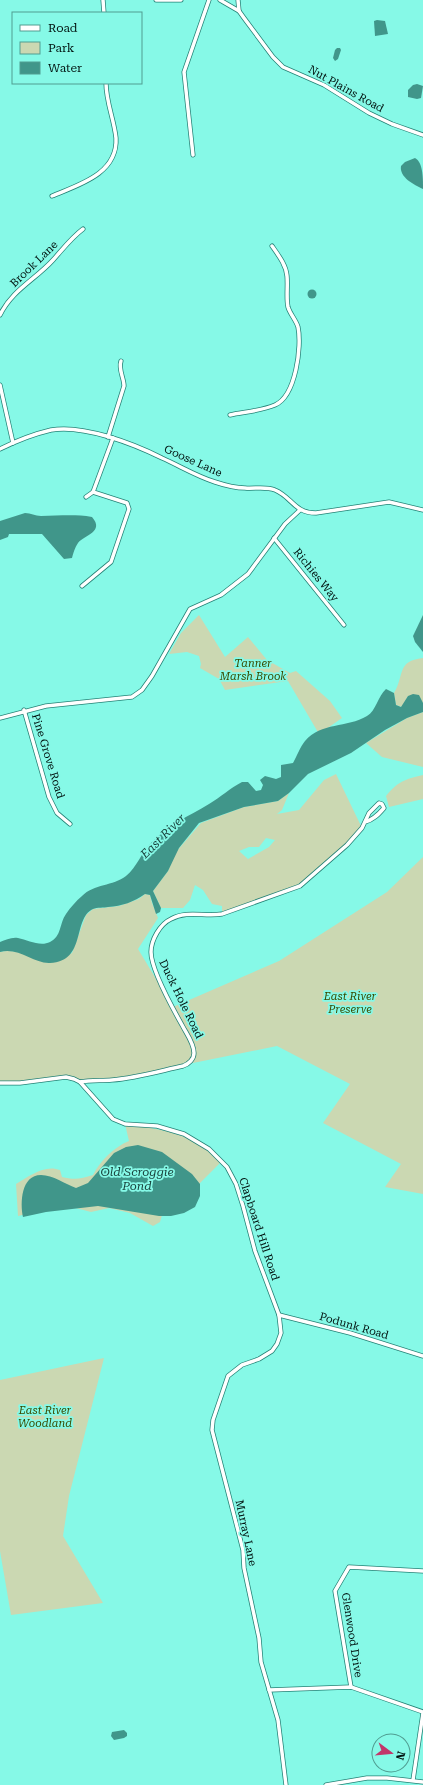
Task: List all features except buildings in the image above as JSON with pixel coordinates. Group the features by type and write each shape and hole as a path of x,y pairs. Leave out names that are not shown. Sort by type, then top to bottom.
{"street":[{"path":"104,0 104,12"},
{"path":"156,0 181,0"},
{"path":"193,155 184,72 209,0"},
{"name":"Nut Plains Road","path":"220,0 239,11 273,57 284,67 324,85 369,113 392,124 423,135"},
{"path":"238,0 239,11"},
{"path":"52,196 97,175 109,164 116,138 106,84"},
{"name":"Brook Lane","path":"0,314 28,280 45,268 74,235 83,230"},
{"path":"230,415 276,405 284,399 296,370 300,352 298,326 288,307 287,276 284,265 272,246"},
{"path":"108,437 124,386 120,365 121,361"},
{"path":"0,386 13,443"},
{"name":"Goose Lane","path":"0,449 36,434 53,430 70,430 113,438 142,449 215,482 243,488 269,488 275,490 283,494 300,510"},
{"path":"86,497 93,492 113,438"},
{"path":"82,586 111,562 129,509 127,503 93,492"},
{"path":"0,718 24,710 67,702 132,697 142,690 152,676 190,609 221,595 248,574 285,524 300,510 316,513 389,502 423,510"},
{"name":"Richies Way","path":"274,538 344,625"},
{"name":"Pine Grove Road","path":"24,710 49,797 57,813 70,824"},
{"name":"Duck Hole Road","path":"80,1082 91,1080 112,1080 143,1075 184,1066 193,1059 195,1054 193,1045 171,1002 152,959 151,950 153,942 162,926 170,919 179,915 197,914 209,916 222,914 300,886 347,845 365,822 375,806 380,803 382,804 384,808 381,812 373,820 365,822"},
{"path":"0,1083 20,1083 66,1077 80,1082"},
{"name":"Clapboard Hill Road","path":"80,1082 113,1119 125,1124 157,1126 170,1129 200,1143 222,1160 236,1184 255,1251 279,1315"},
{"name":"Podunk Road","path":"279,1315 350,1333 423,1356"},
{"name":"Murray Lane","path":"279,1315 281,1333 277,1344 272,1351 265,1356 242,1365 228,1376 213,1420 212,1430 243,1550 244,1568 258,1638 261,1662 278,1720 286,1785"},
{"name":"Glenwood Drive","path":"351,1687 335,1591 342,1579 349,1568 423,1571"},
{"name":"Glenwood Drive","path":"269,1690 351,1687 423,1713"},
{"path":"413,1780 423,1713"},
{"path":"326,1785 368,1778 413,1780 423,1782"}],"green space":[{"name":"Tanner Marsh Brook","path":"199,615 225,657 248,637 267,660 290,673 296,671 330,701 342,718 319,734 288,681 225,690 219,679 200,668 201,664 199,656 187,652 169,654 181,633"},
{"path":"423,658 423,703 408,696 402,707 396,705 394,693 402,670 409,662"},
{"path":"423,712 423,767 382,757 366,743 407,718"},
{"path":"336,774 362,828 356,836 300,886 222,914 222,906 212,904 203,890 195,885 190,900 183,908 161,908 153,891 168,871 175,853 201,823 244,807 278,801 289,793 282,810 277,814 299,810 324,780","holes":["266,838 275,840 269,847 248,859 239,851 249,847 259,847"]},
{"path":"423,775 423,799 389,807 386,796 394,787 406,780"},
{"name":"East River Preserve","path":"423,857 423,1194 385,1187 401,1164 323,1123 350,1084 277,1046 188,1064 143,1075 80,1082 66,1077 20,1083 0,1083 0,952 19,952 49,963 72,953 86,915 93,909 119,906 139,899 145,894 150,895 158,918 138,949 173,1007 279,961 387,892"},
{"name":"Old Scroggie Pond","path":"125,1124 152,1128 188,1138 210,1152 221,1162 176,1207 162,1215 160,1222 153,1226 130,1213 109,1208 91,1212 76,1208 49,1209 18,1216 16,1184 37,1172 49,1169 60,1170 62,1177 70,1179 93,1175 108,1155 129,1141"},
{"name":"East River Woodland","path":"104,1358 69,1496 63,1536 103,1603 11,1615 0,1551 0,1380"}],"water":[{"path":"374,21 385,21 388,34 375,36"},
{"path":"337,48 340,48 341,50 338,59 335,61 333,58"},
{"path":"417,84 423,86 421,98 417,99 408,97 408,90 413,85"},
{"path":"415,158 420,163 423,175 423,189 408,180 402,174 401,166 405,162"},
{"path":"310,290 314,290 316,294 314,298 310,298 308,296 308,292"},
{"path":"25,513 39,516 72,515 92,517 96,526 92,533 78,543 72,558 64,559 42,534 9,534 8,537 0,540 0,521"},
{"path":"423,615 423,652 415,642 413,636"},
{"name":"East River","path":"386,689 394,693 396,705 401,707 408,696 413,694 419,695 423,703 423,712 407,718 385,730 351,753 308,774 289,793 278,801 244,807 199,823 179,848 168,871 153,891 161,908 160,912 156,914 150,895 145,894 123,905 93,909 87,914 83,921 74,948 62,961 44,963 14,952 0,952 0,942 11,938 18,938 42,944 50,942 57,936 66,914 78,900 92,889 115,882 126,876 148,847 164,831 242,782 248,782 256,791 261,790 263,785 260,780 265,776 276,779 281,777 281,765 293,763 303,743 311,735 326,728 359,720 367,716 373,711 381,695"},
{"name":"Old Scroggie Pond","path":"138,1145 162,1152 192,1174 200,1184 200,1196 195,1207 184,1213 171,1216 159,1216 98,1206 46,1212 23,1217 23,1191 29,1180 34,1176 50,1176 76,1188 88,1183 114,1153 126,1147"},
{"path":"124,1730 127,1733 127,1736 124,1738 114,1740 111,1736 112,1732"}]}
